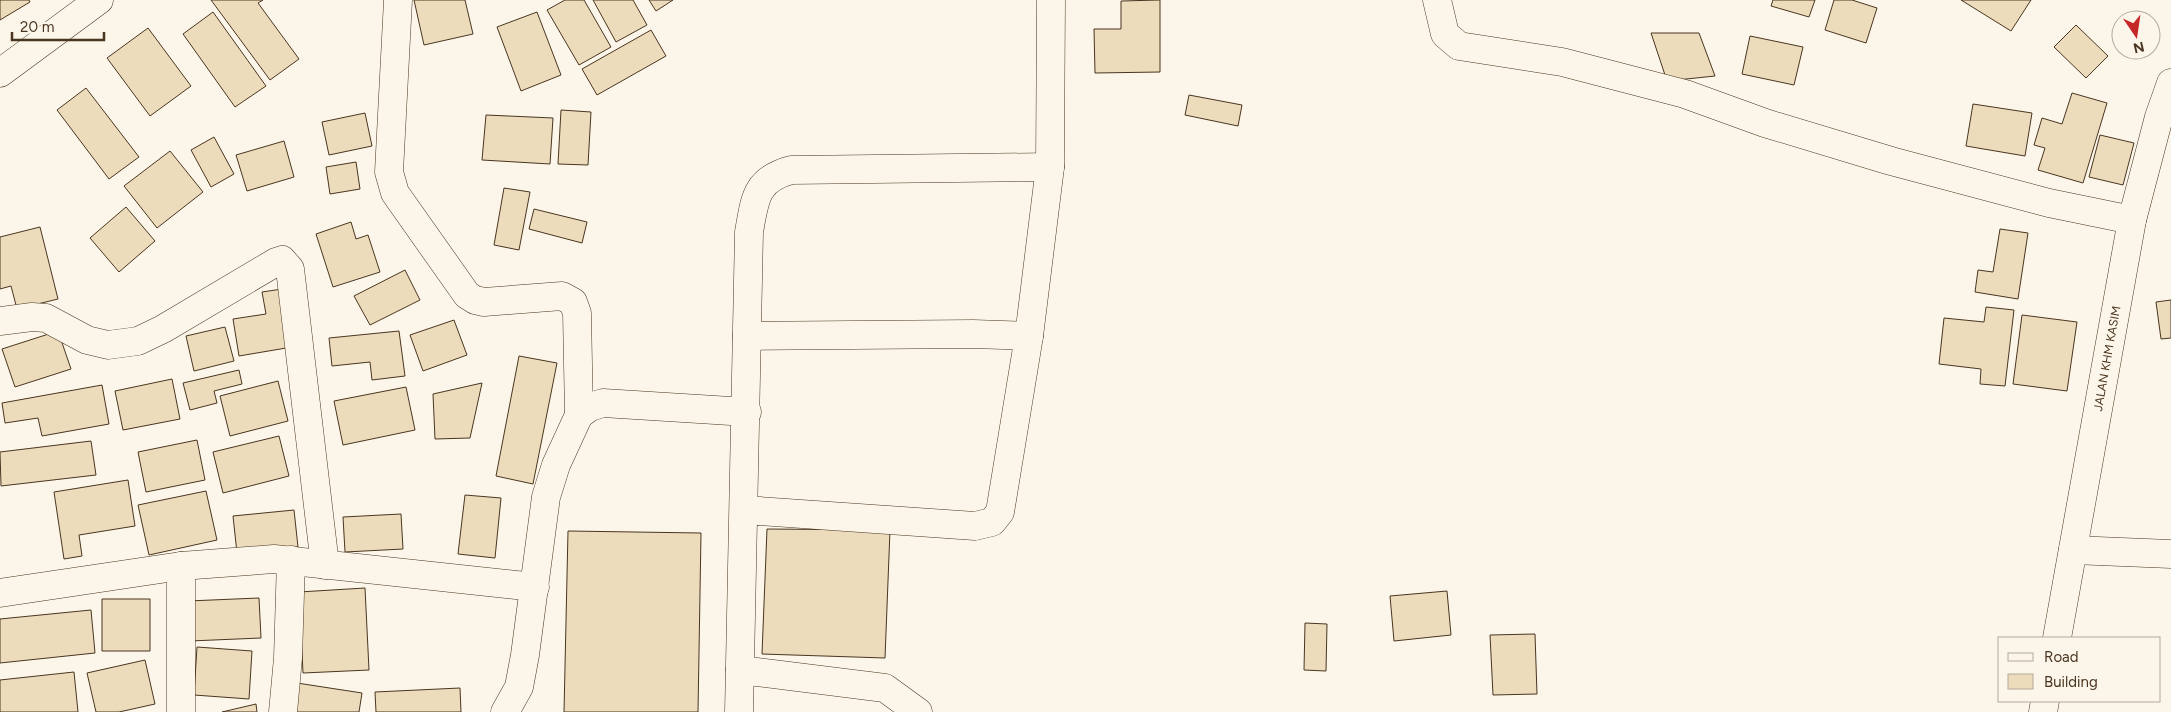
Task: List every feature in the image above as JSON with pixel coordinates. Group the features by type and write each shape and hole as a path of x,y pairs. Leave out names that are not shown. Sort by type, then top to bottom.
{"main road":[{"path":"0,73 99,0"},
{"path":"398,0 389,172 395,193 468,294 475,300 484,302 562,296 573,302 577,313 579,415 556,465 546,497 535,587 519,687 505,712"},
{"path":"744,510 975,526 992,522 1000,512 1029,336 1050,167 1051,0"},
{"path":"1437,0 1445,34 1459,46 1562,62 1685,94 1765,123 1899,163 2049,203 2132,220"},
{"name":"JALAN KHM KASIM","path":"2057,637 2132,220 2158,117 2171,84"},
{"path":"739,712 747,412 749,232 755,198 763,184 778,174 791,170 1050,167"},
{"path":"0,321 32,317 46,318 87,340 108,344 138,341 163,329 276,262 282,260 286,262 291,278 325,565"},
{"path":"747,336 804,334 1029,336"},
{"path":"579,415 590,407 603,403 747,412"},
{"path":"2073,550 2171,554"},
{"path":"0,593 182,566 274,559 535,587"},
{"path":"283,712 288,658 291,560"},
{"path":"181,712 182,566"},
{"path":"740,670 886,688 918,712"}],"building":[{"path":"0,0 29,0 30,2 0,20"},
{"path":"211,0 263,0 258,3 299,59 270,80"},
{"path":"414,0 465,0 473,34 424,45"},
{"path":"565,0 584,0 611,47 579,65 547,10"},
{"path":"593,0 633,0 647,25 616,42"},
{"path":"649,0 673,0 656,11"},
{"path":"1160,0 1160,72 1095,73 1094,29 1121,29 1121,1"},
{"path":"1773,0 1815,0 1809,17 1771,6"},
{"path":"1834,0 1852,0 1877,8 1866,43 1825,30"},
{"path":"1961,0 2031,0 2011,31"},
{"path":"213,12 266,86 235,107 183,34"},
{"path":"537,12 561,75 521,91 497,27"},
{"path":"2076,25 2108,56 2086,78 2054,47"},
{"path":"148,28 191,86 150,116 107,58"},
{"path":"651,30 666,56 597,95 582,69"},
{"path":"1651,33 1699,33 1715,76 1667,81"},
{"path":"1750,36 1803,47 1794,85 1742,74"},
{"path":"86,88 139,157 109,179 57,110"},
{"path":"2072,93 2107,103 2083,183 2038,170 2045,148 2034,145 2042,118 2062,124"},
{"path":"1189,95 1242,105 1238,126 1185,115"},
{"path":"1973,104 2032,113 2025,156 1966,146"},
{"path":"561,110 591,112 588,165 558,164"},
{"path":"365,113 372,146 329,155 322,122"},
{"path":"486,115 553,118 550,164 482,160"},
{"path":"2100,135 2134,143 2123,185 2089,177"},
{"path":"214,137 234,174 211,187 191,150"},
{"path":"284,141 294,177 247,191 236,155"},
{"path":"170,151 203,192 157,228 124,186"},
{"path":"356,162 360,189 330,194 326,167"},
{"path":"504,188 530,192 519,250 494,245"},
{"path":"126,207 155,241 119,272 90,238"},
{"path":"534,209 587,222 582,243 529,229"},
{"path":"351,222 356,239 368,235 380,272 333,287 316,234"},
{"path":"40,227 58,299 17,309 11,286 0,289 0,237"},
{"path":"2000,229 2028,233 2018,299 1975,292 1978,270 1993,272"},
{"path":"405,270 420,300 370,325 354,296"},
{"path":"289,288 298,346 239,356 233,319 266,314 262,292"},
{"path":"2171,300 2171,338 2161,339 2156,302"},
{"path":"1986,307 2014,310 2005,386 1980,384 1981,369 1939,364 1944,318 1984,322"},
{"path":"2022,315 2077,322 2067,391 2013,384"},
{"path":"454,320 467,355 423,371 410,335"},
{"path":"225,327 234,361 194,371 186,336"},
{"path":"58,331 71,369 15,387 2,349"},
{"path":"399,331 405,376 372,380 370,362 332,366 329,338"},
{"path":"519,356 557,363 533,484 496,476"},
{"path":"239,370 242,384 214,391 217,403 190,410 183,383"},
{"path":"172,379 180,419 123,430 115,391"},
{"path":"278,381 288,421 230,436 220,396"},
{"path":"482,383 470,438 435,439 433,394"},
{"path":"102,385 109,424 42,436 38,418 5,423 2,403"},
{"path":"406,387 415,430 343,445 334,401"},
{"path":"279,436 289,476 223,493 213,452"},
{"path":"197,440 205,480 146,492 138,452"},
{"path":"91,441 96,475 1,486 0,452"},
{"path":"128,480 135,526 79,535 82,556 64,559 54,492"},
{"path":"206,491 217,540 149,555 138,505"},
{"path":"465,495 501,498 495,558 458,554"},
{"path":"294,510 298,547 237,553 233,516"},
{"path":"401,514 403,549 345,552 343,517"},
{"path":"767,529 890,530 885,658 762,654"},
{"path":"568,531 701,533 698,712 564,712"},
{"path":"365,588 369,670 303,673 299,592"},
{"path":"1447,591 1451,635 1394,641 1390,596"},
{"path":"259,598 261,638 190,641 188,601"},
{"path":"102,599 150,599 150,651 102,651"},
{"path":"91,610 95,653 0,663 0,619"},
{"path":"1305,623 1327,624 1326,671 1304,670"},
{"path":"1535,634 1537,694 1493,695 1490,635"},
{"path":"197,647 252,651 249,699 194,695"},
{"path":"145,660 155,704 119,712 96,712 87,673"},
{"path":"74,672 78,712 0,712 0,680"},
{"path":"297,683 362,693 359,712 293,712"},
{"path":"460,688 461,712 376,712 375,692"},
{"path":"256,704 257,712 222,712"}]}
